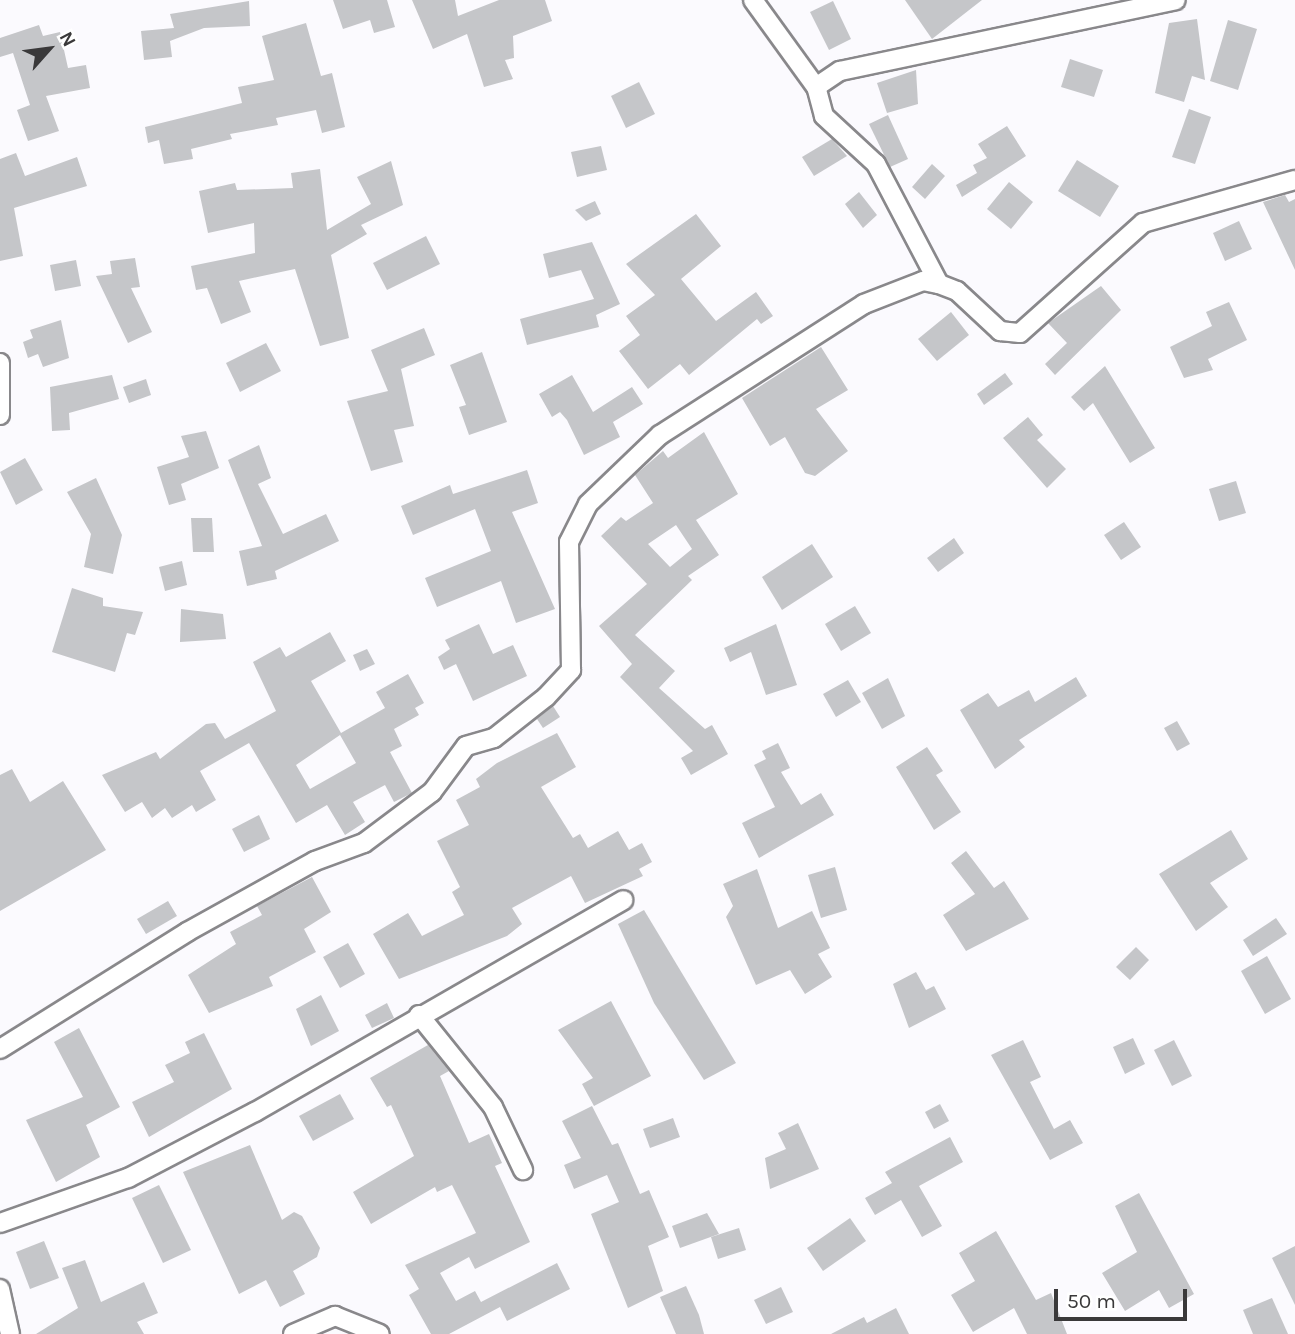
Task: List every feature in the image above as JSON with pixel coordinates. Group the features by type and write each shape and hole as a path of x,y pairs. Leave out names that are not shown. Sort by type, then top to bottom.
{"street":[{"path":"753,0 816,87 824,116 876,164 939,284"},
{"path":"816,87 840,71 1136,4 1176,0"},
{"path":"1,1045 187,932 315,861 364,843 432,792 466,746 494,738 571,670 569,542 614,474 660,435 864,304 923,281 957,290 1000,331 1020,333 1143,223 1295,180"},
{"path":"0,363 0,415"},
{"path":"0,1223 128,1178 255,1112 419,1015 623,900"},
{"path":"419,1015 494,1107 523,1170"},
{"path":"0,1289 10,1334"},
{"path":"293,1334 335,1317 380,1334"}],"building":[{"path":"333,0 387,0 395,27 374,33 370,20 343,29"},
{"path":"412,0 455,0 458,16 499,0 545,0 552,21 513,36 514,58 505,60 513,79 484,87 467,34 433,49"},
{"path":"905,0 982,0 932,39"},
{"path":"249,1 250,26 204,28 170,41 172,57 144,60 141,31 174,28 170,14"},
{"path":"833,1 851,39 829,50 810,12"},
{"path":"1197,19 1205,80 1192,76 1184,102 1155,93 1169,23"},
{"path":"1228,20 1257,29 1238,90 1210,81"},
{"path":"306,23 321,76 332,73 345,127 322,133 316,110 276,118 278,125 230,134 232,139 191,149 193,159 164,164 159,140 148,143 145,127 242,103 238,87 274,80 262,36"},
{"path":"39,25 43,36 60,32 68,68 86,65 90,88 46,96 59,131 28,141 17,110 30,105 13,53 0,57 0,38"},
{"path":"1070,59 1103,70 1094,97 1061,87"},
{"path":"916,70 918,104 887,113 877,83"},
{"path":"639,82 655,114 626,128 611,96"},
{"path":"1189,109 1211,117 1195,164 1172,157"},
{"path":"888,115 908,159 890,167 869,124"},
{"path":"1007,126 1026,156 962,197 956,185 977,173 973,165 987,158 978,144"},
{"path":"832,139 847,156 814,176 802,157"},
{"path":"601,146 607,170 577,177 571,152"},
{"path":"16,153 25,176 77,157 87,186 14,208 23,256 0,261 0,159"},
{"path":"1077,160 1119,186 1100,217 1058,191"},
{"path":"391,161 403,205 361,225 367,234 331,255 349,338 320,346 295,269 239,281 251,312 221,324 207,288 196,290 191,266 255,253 254,223 208,233 199,191 235,183 237,190 293,188 291,173 320,169 327,230 371,204 357,177"},
{"path":"932,164 945,176 925,199 912,187"},
{"path":"1009,182 1033,202 1011,229 987,209"},
{"path":"859,192 877,215 863,228 845,204"},
{"path":"1285,195 1289,202 1295,199 1295,270 1263,202"},
{"path":"595,201 601,214 586,221 575,210"},
{"path":"696,214 721,246 681,279 716,321 756,292 773,316 761,324 757,319 689,375 680,364 648,389 619,351 640,335 626,316 655,295 626,264"},
{"path":"1239,221 1252,249 1225,261 1213,233"},
{"path":"426,236 440,264 387,290 373,263"},
{"path":"592,242 620,304 596,315 599,327 527,345 520,319 594,299 581,270 549,278 543,254"},
{"path":"135,258 140,287 131,288 152,332 128,343 96,276 112,274 110,261"},
{"path":"76,260 81,286 55,291 50,265"},
{"path":"1101,286 1121,310 1055,375 1045,364 1067,343 1048,323"},
{"path":"1229,302 1247,340 1208,359 1213,370 1184,378 1170,347 1212,326 1206,312"},
{"path":"951,312 969,335 937,361 918,339"},
{"path":"61,320 69,358 43,367 38,354 28,358 23,342 33,338 30,330"},
{"path":"424,328 435,355 401,369 414,426 394,430 403,462 371,471 347,401 388,391 371,350"},
{"path":"266,343 281,371 240,392 226,363"},
{"path":"821,347 848,390 816,409 848,451 815,476 805,473 785,437 770,446 742,398"},
{"path":"482,352 507,422 469,435 459,407 466,405 450,365"},
{"path":"1105,366 1155,448 1130,463 1093,403 1084,411 1071,397"},
{"path":"1005,373 1013,384 984,405 977,394"},
{"path":"112,375 119,399 69,413 70,430 52,431 50,387"},
{"path":"572,375 593,412 632,387 643,404 613,422 620,437 584,455 567,420 560,412 552,417 539,394"},
{"path":"146,379 151,395 129,403 123,387"},
{"path":"1028,417 1043,435 1037,440 1066,469 1047,488 1003,438"},
{"path":"206,431 219,468 181,484 186,500 169,505 157,467 189,457 181,436"},
{"path":"704,432 738,494 696,520 719,555 688,576 692,580 635,635 675,671 659,688 705,729 712,725 728,754 691,775 681,758 693,751 620,677 632,664 599,626 647,584 601,536 621,517 626,521 653,503 635,475 663,451 668,458","holes":["676,525 692,549 670,567 648,544"]},
{"path":"259,445 271,478 258,484 283,534 326,514 339,541 275,571 277,579 247,586 239,551 262,546 228,460"},
{"path":"25,458 43,490 16,505 0,472"},
{"path":"527,470 538,503 512,512 555,609 516,623 501,581 437,607 425,578 491,551 475,509 413,535 401,506 450,485 453,494"},
{"path":"96,478 122,535 113,574 84,567 91,534 67,492"},
{"path":"1236,481 1246,513 1219,521 1209,489"},
{"path":"191,518 212,518 214,552 193,552"},
{"path":"1124,522 1141,547 1121,560 1104,535"},
{"path":"954,538 964,553 938,572 927,558"},
{"path":"812,544 833,577 782,610 762,577"},
{"path":"182,561 187,585 165,591 159,567"},
{"path":"72,588 103,598 103,606 143,612 135,635 127,633 115,672 52,652"},
{"path":"855,606 871,633 841,651 825,624"},
{"path":"181,609 223,614 226,639 180,642"},
{"path":"479,624 493,654 513,645 527,676 473,701 456,664 444,670 438,657 450,649 445,640"},
{"path":"776,624 797,685 766,695 751,652 730,662 724,648"},
{"path":"330,632 346,661 311,681 341,733 385,708 376,692 408,674 424,703 415,708 419,715 394,729 402,746 390,752 412,793 394,802 385,785 353,802 365,822 345,835 327,805 296,823 249,743 200,771 216,800 196,812 192,805 172,818 165,808 152,818 142,802 125,812 102,775 156,752 160,759 206,724 215,723 225,739 276,711 253,662 280,647 286,657","holes":["340,735 356,763 310,789 296,765"]},
{"path":"367,649 375,664 360,671 353,655"},
{"path":"1076,677 1087,696 1019,740 1025,747 995,769 960,710 988,693 998,707 1029,690 1035,702"},
{"path":"888,678 905,716 882,729 862,693"},
{"path":"848,680 861,702 836,717 823,694"},
{"path":"553,706 560,717 543,728 537,719"},
{"path":"1177,721 1190,744 1177,751 1164,728"},
{"path":"557,733 576,767 541,787 573,838 580,834 588,848 618,831 629,850 642,843 652,862 639,869 643,876 585,903 571,876 512,908 522,924 507,936 399,979 373,934 408,913 422,936 464,915 452,892 460,887 437,841 469,825 456,800 480,787 476,779 497,763"},
{"path":"778,743 790,768 781,772 801,805 821,793 834,815 759,858 742,823 775,807 754,765 766,759 762,751"},
{"path":"927,747 943,771 936,775 961,812 934,830 896,767"},
{"path":"12,769 30,802 63,781 106,850 0,911 0,775"},
{"path":"259,815 270,839 244,852 232,829"},
{"path":"1231,830 1248,859 1210,883 1228,907 1196,931 1159,874"},
{"path":"966,851 994,888 1004,881 1029,919 966,951 943,915 975,894 951,863"},
{"path":"835,867 847,910 821,918 808,875"},
{"path":"757,869 778,928 812,911 830,948 818,954 832,977 805,994 790,970 756,985 726,917 733,906 723,884"},
{"path":"312,877 331,912 304,929 316,952 269,977 273,986 209,1013 188,975 236,944 230,932 262,915 257,906"},
{"path":"168,901 177,916 146,934 137,919"},
{"path":"644,910 736,1063 704,1080 654,1003 618,924"},
{"path":"1276,918 1287,934 1253,956 1243,940"},
{"path":"348,943 365,974 340,988 323,957"},
{"path":"1136,947 1149,960 1130,980 1116,967"},
{"path":"1267,956 1291,999 1265,1014 1241,971"},
{"path":"916,972 926,990 934,986 946,1009 909,1028 893,984"},
{"path":"321,995 339,1031 311,1046 296,1009"},
{"path":"611,1001 651,1076 594,1106 582,1084 593,1078 558,1030"},
{"path":"387,1003 394,1018 372,1028 365,1015"},
{"path":"79,1028 120,1107 86,1125 100,1157 56,1182 26,1120 83,1097 54,1042"},
{"path":"204,1033 232,1089 149,1137 132,1102 174,1082 165,1065 190,1053 185,1042"},
{"path":"1133,1038 1145,1064 1125,1074 1113,1047"},
{"path":"1023,1040 1041,1077 1030,1082 1054,1129 1070,1120 1083,1143 1050,1160 991,1055"},
{"path":"1174,1040 1192,1076 1172,1086 1154,1050"},
{"path":"428,1045 449,1071 440,1076 469,1143 489,1134 502,1163 495,1166 530,1242 475,1269 469,1257 440,1273 456,1301 475,1291 481,1302 557,1263 570,1289 507,1321 500,1307 449,1334 431,1334 409,1295 419,1289 405,1265 476,1233 452,1185 437,1192 435,1187 371,1224 353,1192 414,1156 391,1105 387,1107 370,1078"},
{"path":"340,1094 354,1119 313,1141 299,1116"},
{"path":"940,1104 949,1121 934,1129 925,1112"},
{"path":"592,1106 612,1145 618,1143 640,1194 649,1190 669,1237 648,1246 663,1291 628,1308 591,1214 619,1202 607,1175 574,1189 564,1165 581,1158 562,1121"},
{"path":"673,1118 680,1137 650,1148 643,1129"},
{"path":"798,1123 819,1169 770,1189 765,1158 786,1149 778,1133"},
{"path":"950,1137 963,1162 919,1186 942,1226 922,1237 901,1200 875,1215 865,1198 892,1183 885,1172"},
{"path":"250,1145 282,1220 294,1212 302,1216 320,1248 317,1257 293,1271 305,1294 280,1307 266,1280 239,1294 183,1172"},
{"path":"159,1185 191,1250 163,1263 132,1198"},
{"path":"1139,1193 1194,1294 1169,1308 1159,1290 1125,1311 1102,1273 1137,1252 1115,1206"},
{"path":"707,1213 719,1234 680,1248 672,1226"},
{"path":"850,1218 866,1241 823,1271 807,1248"},
{"path":"739,1228 746,1250 718,1259 711,1237"},
{"path":"996,1231 1036,1300 1051,1293 1067,1334 1027,1334 1014,1308 973,1332 951,1295 975,1281 959,1253"},
{"path":"44,1241 59,1278 30,1289 16,1252"},
{"path":"1295,1246 1295,1305 1272,1258"},
{"path":"85,1260 101,1302 144,1282 158,1313 137,1322 144,1334 36,1334 78,1308 62,1268"},
{"path":"686,1286 704,1334 676,1334 660,1297"},
{"path":"781,1287 793,1312 766,1324 754,1300"},
{"path":"1272,1298 1288,1334 1253,1334 1243,1310"},
{"path":"896,1308 909,1334 831,1334 864,1317 867,1323"}]}
